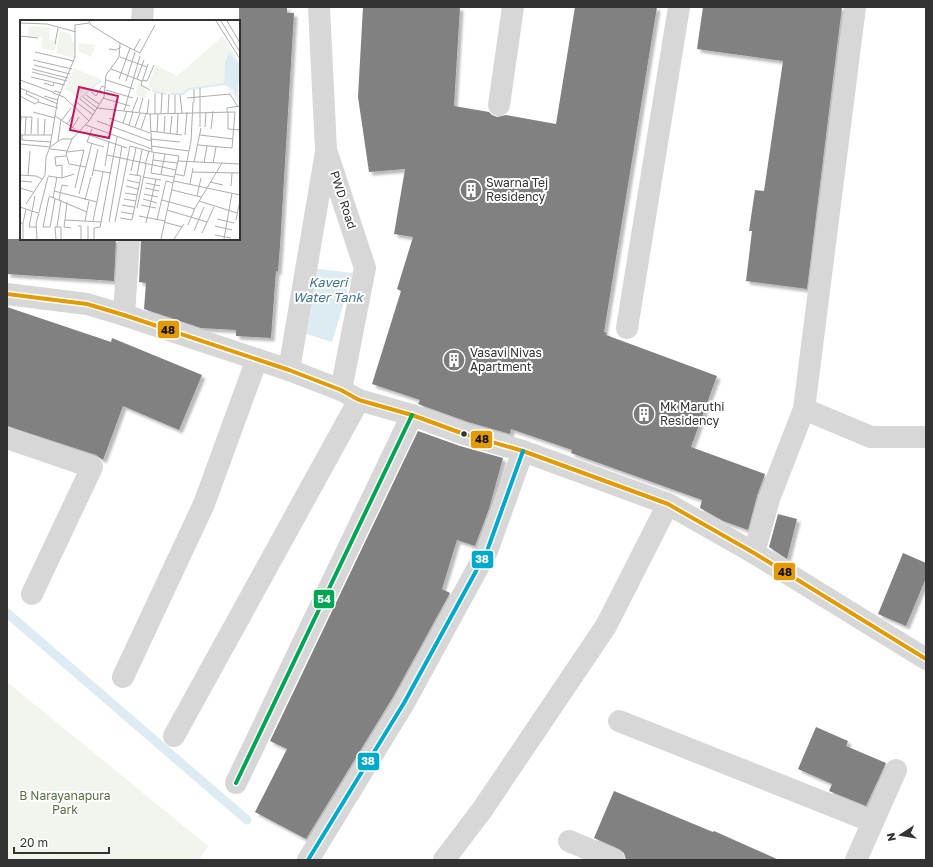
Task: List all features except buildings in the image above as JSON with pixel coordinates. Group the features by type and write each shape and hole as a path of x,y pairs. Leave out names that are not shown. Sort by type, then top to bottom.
{"street":[{"path":"142,20 143,7"},
{"name":"PWD Road","path":"174,736 350,395 365,268 326,150 318,7"},
{"path":"499,105 513,7"},
{"path":"627,328 680,7"},
{"path":"754,553 769,499 804,409 855,7"},
{"path":"289,370 326,150"},
{"path":"124,315 129,240"},
{"path":"7,294 87,304 124,315 289,370 350,395 464,434 523,451 668,504 754,553 926,659"},
{"path":"124,677 204,504 257,359"},
{"path":"804,409 871,437 926,437"},
{"path":"236,783 412,415"},
{"path":"7,438 92,467 32,594"},
{"path":"308,860 404,703 488,551 523,451"},
{"path":"444,860 482,810 606,626 668,504"},
{"path":"619,721 874,822"},
{"path":"856,860 896,770"},
{"path":"570,841 614,860"}],"green space":[{"name":"B Narayanapura Park","path":"7,682 208,846 199,860 7,860"}],"water":[{"name":"Kaveri Water Tank","path":"310,268 353,273 332,342 306,334"}],"waterway":[{"path":"7,613 247,820"}],"transit line":[{"name":"48","path":"7,294 87,304 124,315 289,370 341,390 359,400 412,415 464,434 523,451 668,504 754,553 926,659"},
{"name":"54","path":"236,783 412,415"},
{"name":"38","path":"308,860 404,703 487,551 523,451"}],"place":[{"name":"Swarna Tej Residency","path":"471,190"},
{"name":"Vasavi Nivas Apartment","path":"454,360"},
{"name":"Mk Maruthi Residency","path":"644,414"}]}
